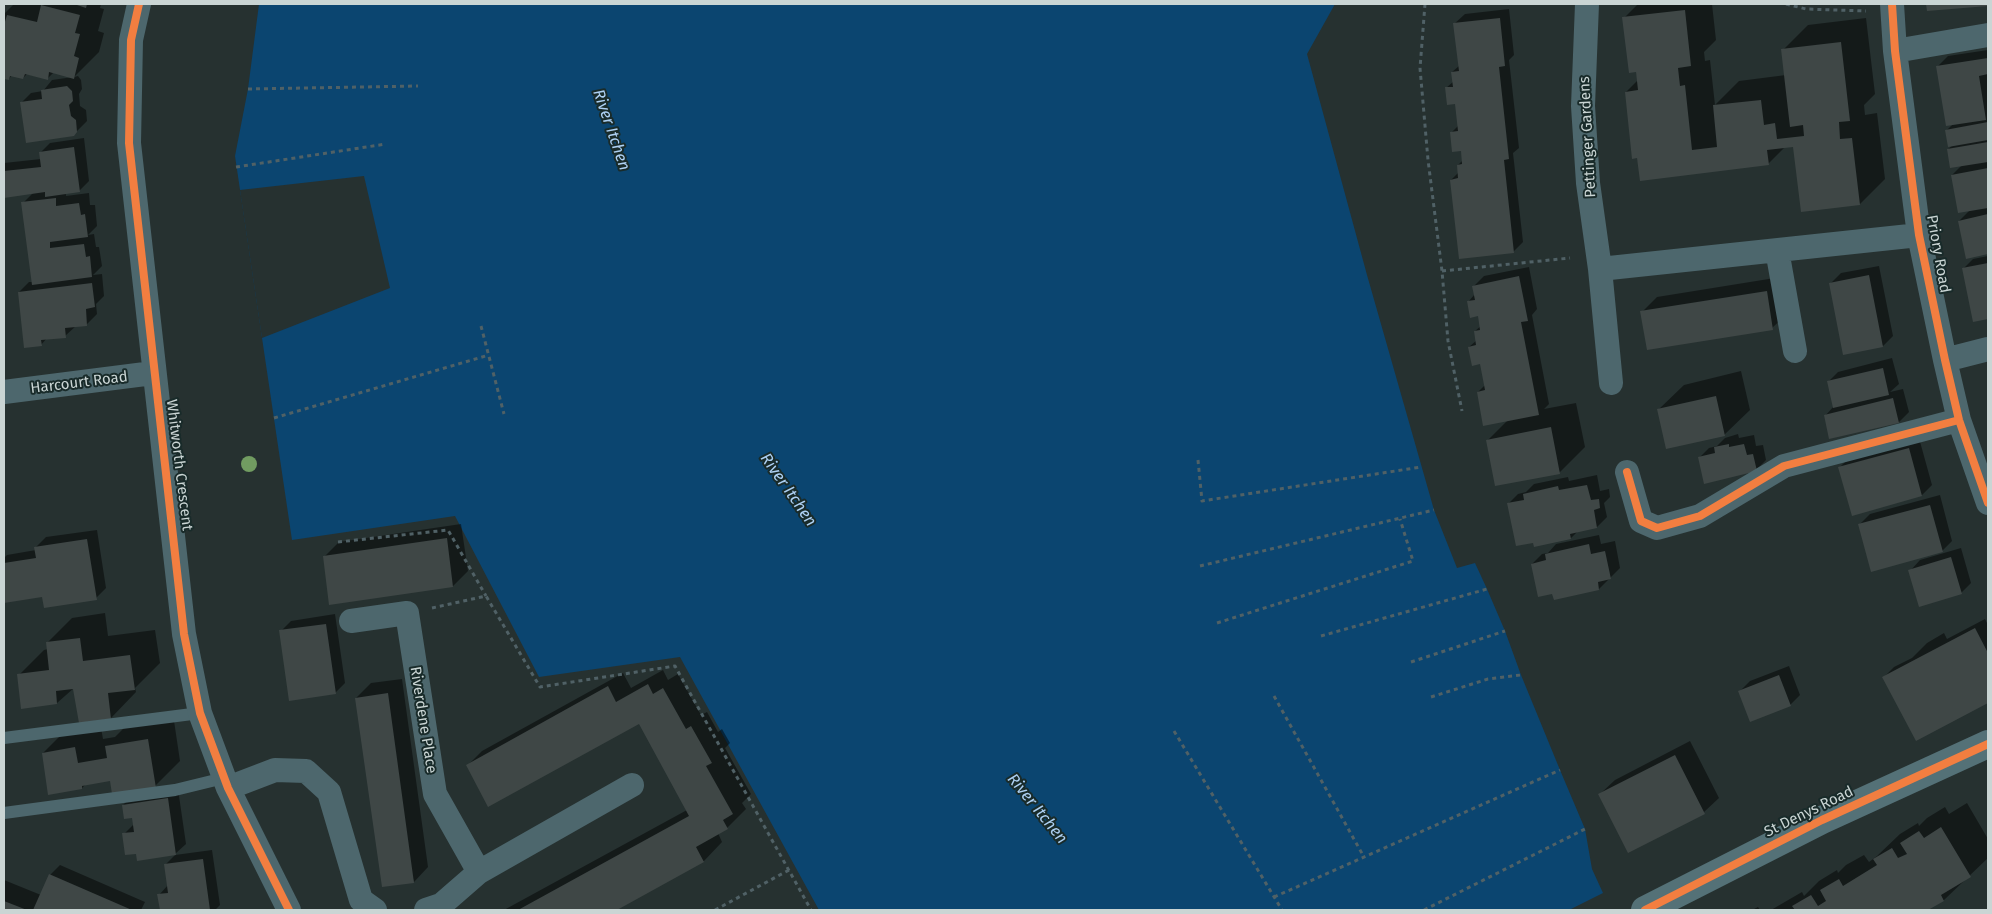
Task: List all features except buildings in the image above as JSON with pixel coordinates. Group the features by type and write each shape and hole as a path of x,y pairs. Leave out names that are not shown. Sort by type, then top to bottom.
{"main road":[{"name":"St Denys Road","path":"1645,910 1822,820 1988,744"}],"street":[{"name":"Whitworth Crescent","path":"139,4 130,40 129,143 154,373 169,486 184,634 200,713 226,783 289,910"},
{"name":"Pettinger Gardens","path":"1587,4 1583,106 1588,183 1599,262 1611,383"},
{"name":"Priory Road","path":"1892,7 1894,50 1919,235 1945,360 1960,420 1988,503"},
{"path":"1894,50 1988,35"},
{"path":"1599,262 1777,250 1919,235"},
{"path":"1777,250 1795,351"},
{"path":"1945,360 1988,348"},
{"name":"Harcourt Road","path":"4,392 154,373"},
{"path":"1627,472 1640,522 1657,528 1700,516 1784,466 1960,420"},
{"path":"351,621 407,613"},
{"name":"Riverdene Place","path":"407,613 435,794 479,872"},
{"path":"226,783 274,770 306,771 328,792 361,900 375,910"},
{"path":"437,909 479,872 632,785"}],"lane":[{"path":"4,738 200,713"},
{"path":"4,813 226,783"}],"path":[{"path":"1425,4 1420,68 1428,160 1442,271 1448,341 1462,411"},
{"path":"1786,4 1806,9 1840,11 1892,7"},
{"path":"248,89 418,86"},
{"path":"236,167 386,144"},
{"path":"1442,271 1599,262"},
{"path":"481,326 504,414"},
{"path":"274,418 489,355"},
{"path":"1198,460 1202,501 1421,467"},
{"path":"1200,566 1434,510"},
{"path":"1217,623 1413,562 1400,518"},
{"path":"338,542 448,530 540,687 675,666 811,910"},
{"path":"1321,636 1487,589"},
{"path":"407,613 486,596"},
{"path":"1411,662 1505,631"},
{"path":"1431,697 1488,679 1521,675"},
{"path":"1274,696 1364,857"},
{"path":"1174,731 1282,910"},
{"path":"1274,897 1560,770"},
{"path":"1424,910 1585,829"},
{"path":"715,910 789,870"}],"water":[{"name":"River Itchen","path":"259,4 1335,4 1307,54 1434,510 1457,568 1475,563 1487,589 1585,829 1592,869 1603,893 1569,910 819,910 680,657 539,677 455,516 292,540 235,156 248,89"}],"pier":[{"path":"364,176 390,288 262,338 240,190"}],"cycle path":[{"path":"139,4 131,40 129,143 184,634 200,713 228,788 289,910"},
{"path":"1892,4 1895,51 1919,235 1959,420 1988,503"},
{"path":"1627,472 1641,521 1657,528 1700,516 1784,466 1959,420"},
{"path":"1645,910 1822,820 1988,744"}]}
